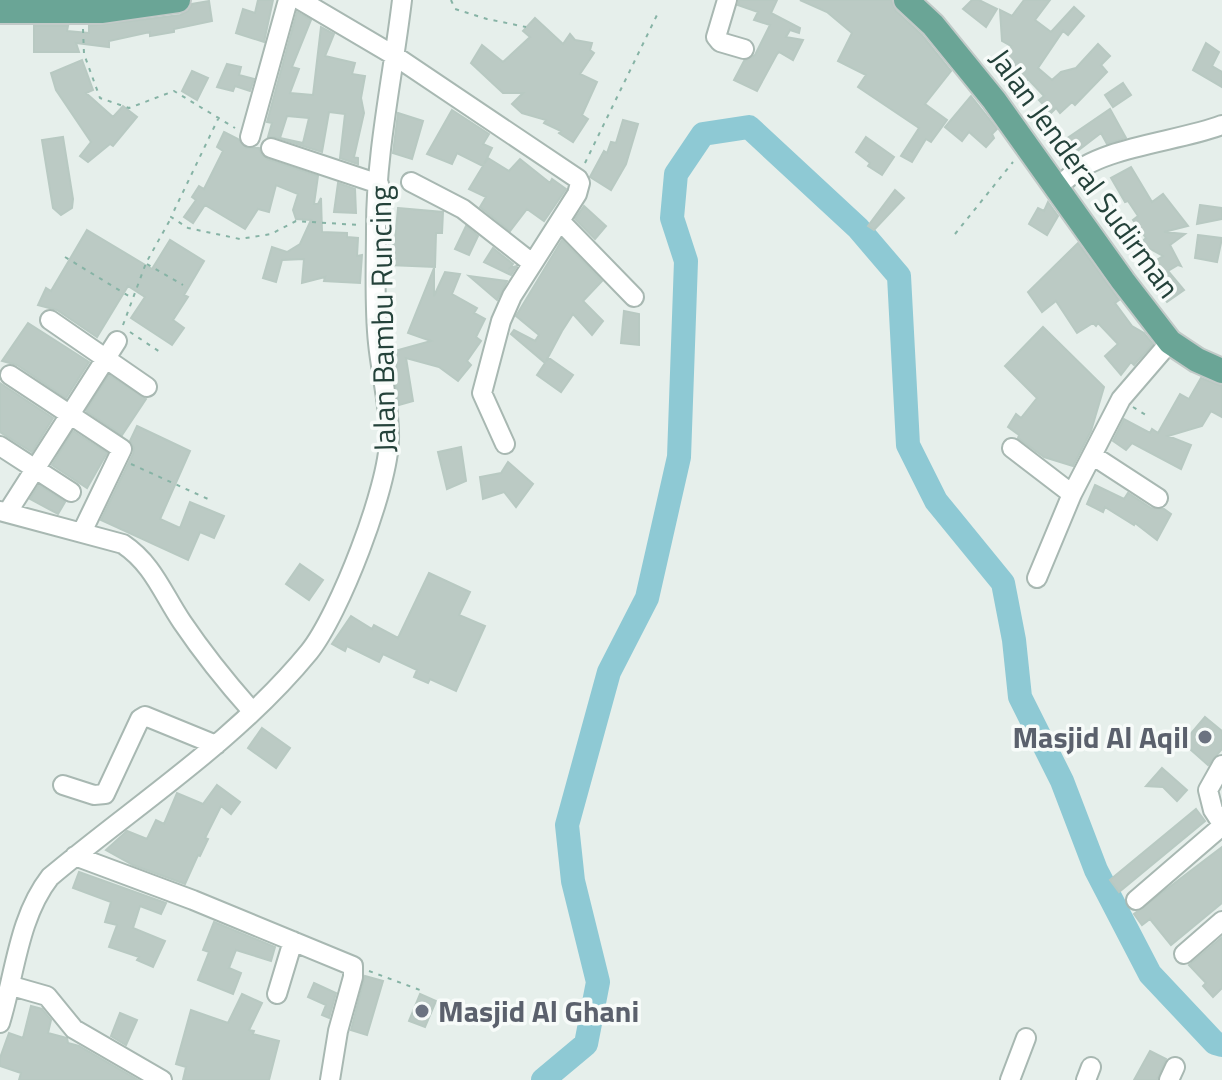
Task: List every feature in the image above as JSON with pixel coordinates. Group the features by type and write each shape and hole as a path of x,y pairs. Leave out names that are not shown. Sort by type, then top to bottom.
{"main road":[{"path":"0,11 82,11 178,0"},
{"name":"Jalan Jenderal Sudirman","path":"906,0 1015,117 1067,179 1177,328 1222,354"},
{"name":"Jalan Jenderal Sudirman","path":"928,0 975,53 1015,117 1027,146 1170,342 1197,360 1222,371"}],"street":[{"path":"250,137 288,0"},
{"path":"300,0 395,56 580,183 561,222 532,263 501,321 482,393 505,444"},
{"name":"Jalan Bambu Runcing","path":"0,1023 12,986 26,919 50,877 216,745 252,711 289,674 321,635 343,592 383,475 389,440 378,340 376,226 384,125 402,0"},
{"path":"727,0 716,37 720,42 744,49"},
{"path":"1067,179 1076,169 1117,152 1222,125"},
{"path":"271,148 379,184"},
{"path":"411,182 463,209 532,263"},
{"path":"561,222 634,297"},
{"path":"50,320 147,387"},
{"path":"117,341 4,512 123,544 139,555 151,568 181,621 205,655 252,711"},
{"path":"1037,578 1072,494 1121,399 1170,342"},
{"path":"10,375 122,449 82,532"},
{"path":"0,446 71,492"},
{"path":"1012,448 1072,494"},
{"path":"1092,455 1158,498"},
{"path":"63,785 94,795 105,794 139,722 145,716 216,745"},
{"path":"1136,900 1222,825 1213,810 1208,790 1222,765"},
{"path":"75,856 349,963 354,973 338,1031 330,1080"},
{"path":"1184,954 1222,921"},
{"path":"277,994 293,941"},
{"path":"12,986 47,996 74,1029 162,1080"},
{"path":"1010,1080 1026,1038"}],"path":[{"path":"451,0 455,9 526,27"},
{"path":"82,11 84,54 100,98 129,108 174,91 250,137"},
{"path":"578,179 657,15"},
{"path":"163,354 123,326 146,263 219,117"},
{"path":"955,234 1027,146"},
{"path":"171,217 188,228 240,239 271,234 296,221 376,226"},
{"path":"65,257 133,299"},
{"path":"146,263 183,285"},
{"path":"119,458 208,499"},
{"path":"349,963 420,990"}],"building":[{"path":"258,0 273,0 264,42 236,33 243,9 255,13"},
{"path":"739,0 777,0 771,13 800,28 799,33 790,30 786,37 803,40 793,60 779,52 777,54 757,91 734,80 744,61 755,55 770,25 754,20 758,12 738,5"},
{"path":"800,0 891,0 896,11 922,35 951,71 925,104 947,120 931,142 926,139 912,162 901,156 919,128 858,87 866,75 838,61 852,33 827,12"},
{"path":"972,0 997,9 986,27 963,9"},
{"path":"1024,0 1050,0 1035,20 1051,32 1074,7 1084,16 1068,35 1063,31 1038,68 1052,80 1061,72 1076,68 1098,44 1110,56 1101,65 1107,72 1075,105 1072,102 1060,113 1056,108 1051,113 1039,100 1044,96 1028,79 1022,86 998,65 1011,46 1002,41 1000,10 1012,16"},
{"path":"209,1 212,21 174,29 174,32 150,36 150,32 109,41 109,47 76,43 79,52 34,52 34,26 68,26 67,31 89,33 89,26 180,15 188,11 192,4"},
{"path":"297,12 311,20 292,67 299,69 290,93 313,95 321,27 334,34 325,56 355,63 352,74 365,76 361,98 364,113 354,157 358,158 358,164 340,158 345,114 329,112 322,152 268,137 272,123 267,122","holes":["287,116 309,118 303,143 280,138"]},
{"path":"535,18 563,44 570,34 575,40 592,43 590,50 594,53 580,74 597,82 582,115 588,119 573,142 559,133 561,131 544,123 546,120 522,113 512,104 523,93 503,93 471,63 482,45 503,62 530,37 523,31"},
{"path":"1206,43 1219,52 1212,66 1222,72 1222,87 1193,70"},
{"path":"82,60 93,90 86,93 113,117 123,106 137,117 113,146 110,144 88,162 80,156 91,142 56,90 51,73"},
{"path":"227,64 241,67 239,75 254,79 250,91 235,86 233,91 217,87"},
{"path":"192,71 208,78 197,100 182,91"},
{"path":"1123,83 1131,95 1113,107 1105,95"},
{"path":"971,96 997,129 986,147 969,132 962,141 945,127"},
{"path":"1110,109 1126,138 1107,144 1101,133 1071,156 1063,141"},
{"path":"452,110 489,134 483,144 492,148 484,164 488,158 509,171 520,159 550,183 552,179 566,189 544,221 527,209 510,231 480,207 486,197 469,189 483,166 457,153 452,164 427,154"},
{"path":"398,113 423,121 412,159 393,153"},
{"path":"623,120 638,124 626,164 611,190 590,177 604,151 607,153 611,142 616,143"},
{"path":"224,132 238,139 246,148 259,148 267,159 318,176 314,204 318,204 321,198 322,232 347,233 347,237 358,238 357,256 362,255 360,283 324,281 325,277 302,283 304,259 282,260 276,282 263,278 272,247 287,252 300,244 311,220 296,219 293,210 298,194 276,185 269,212 258,209 245,229 205,205 193,223 184,217 196,200 192,197 199,186 204,189 223,151 217,147"},
{"path":"63,137 73,199 72,208 61,215 53,208 42,140"},
{"path":"866,137 894,157 882,175 868,166 870,163 856,152"},
{"path":"1131,167 1152,202 1163,194 1188,226 1164,232 1185,234 1170,245 1181,266 1168,271 1184,290 1167,302 1153,284 1162,280 1149,265 1163,256 1140,243 1146,238 1133,220 1138,216 1128,201 1125,202 1111,178"},
{"path":"338,183 355,189 356,213 334,212"},
{"path":"895,190 904,198 874,230 868,226"},
{"path":"1048,202 1058,216 1047,235 1029,224 1038,208 1044,211"},
{"path":"1200,205 1222,208 1222,219 1197,224"},
{"path":"584,206 606,226 595,239 575,219"},
{"path":"398,208 443,212 442,233 436,233 435,267 389,265 389,241 395,241"},
{"path":"466,226 478,236 469,255 455,249"},
{"path":"87,230 152,269 170,240 204,261 184,295 188,297 173,320 184,328 172,345 131,318 145,297 128,286 97,337 57,310 38,305 46,288 51,291"},
{"path":"1198,235 1222,238 1217,262 1195,258"},
{"path":"562,240 602,281 583,301 603,321 592,335 573,314 562,331 546,361 549,358 573,375 561,392 537,375 545,363 511,334 514,330 535,341 539,335 516,316"},
{"path":"1078,243 1119,300 1115,303 1132,326 1144,333 1153,344 1121,375 1105,356 1118,344 1098,323 1077,333 1056,301 1042,312 1028,292"},
{"path":"493,248 513,264 510,268 517,266 511,275 484,262"},
{"path":"434,268 434,296 445,272 460,274 452,294 477,308 474,313 485,319 476,337 481,341 467,361 471,365 458,381 439,367 406,358 413,401 399,405 393,367 397,367 395,354 391,352 431,341 408,333"},
{"path":"469,276 507,281 497,300"},
{"path":"624,311 639,314 639,345 621,343"},
{"path":"28,323 89,362 66,398 17,365 2,361"},
{"path":"1043,327 1104,387 1091,431 1073,466 1044,457 1008,427 1016,414 1021,418 1037,398 1005,366"},
{"path":"109,375 146,399 122,435 86,411"},
{"path":"1201,378 1222,386 1222,417 1211,411 1202,426 1168,436 1191,445 1181,469 1132,443 1126,450 1113,441 1124,419 1150,433 1152,429 1158,433 1180,394 1189,399"},
{"path":"0,383 53,418 32,452 0,432"},
{"path":"137,426 190,451 160,519 180,528 190,502 224,516 214,538 200,532 188,560 101,520 133,454 130,441"},
{"path":"73,431 107,453 87,488 52,465"},
{"path":"461,447 466,481 447,489 438,452"},
{"path":"508,462 533,484 516,507 504,492 483,499 480,477 501,473"},
{"path":"39,485 65,502 58,514 30,499"},
{"path":"1095,485 1124,499 1128,493 1151,508 1164,509 1171,514 1157,540 1135,523 1105,507 1103,512 1087,504"},
{"path":"300,564 323,580 309,600 286,584"},
{"path":"429,573 470,592 459,615 485,626 456,691 430,679 428,683 414,677 417,670 383,654 379,662 347,646 345,651 332,644 351,616 372,629 374,625 398,638"},
{"name":"Masjid Al Aqil","path":"1205,717 1222,731 1222,749 1208,765 1183,743"},
{"path":"262,728 290,748 276,768 248,748"},
{"path":"1162,768 1187,790 1177,801 1163,787 1146,786"},
{"path":"217,785 240,802 231,814 221,806 185,884 133,865 106,850 127,831 147,839 156,820 164,824 177,793 203,804"},
{"path":"1196,809 1205,821 1119,892 1110,880"},
{"path":"1222,847 1222,903 1171,945 1150,919 1142,925 1134,914"},
{"path":"79,872 166,903 161,914 140,906 133,928 165,941 153,967 137,960 139,957 109,947 117,925 105,922 111,902 73,888"},
{"path":"214,922 275,947 271,961 236,950 229,968 241,973 233,994 198,980 209,952 203,950"},
{"path":"1222,937 1222,988 1213,997 1203,986 1206,983 1189,965"},
{"path":"365,976 383,981 367,1035 351,1030"},
{"path":"314,983 336,993 329,1018 322,1015 326,1005 308,997"},
{"path":"242,994 262,1003 249,1030 279,1041 269,1080 183,1080 186,1067 176,1064 191,1010 228,1023"},
{"name":"Masjid Al Ghani","path":"420,994 436,1001 425,1027 409,1021"},
{"path":"31,1006 42,1009 51,1020 48,1033 67,1038 68,1043 79,1046 138,1080 19,1080 21,1073 0,1066 0,1058 9,1033 23,1038"},
{"path":"120,1013 137,1020 126,1045 111,1036"},
{"path":"1150,1051 1166,1059 1157,1080 1134,1080"}],"waterway":[{"path":"543,1080 586,1044 598,982 573,881 567,825 609,672 647,598 679,457 686,261 672,218 676,174 703,134 749,127 858,228 899,276 908,445 936,501 1003,583 1014,640 1020,697 1062,781 1096,870 1150,974 1215,1043 1222,1045"}],"place":[{"name":"Masjid Al Aqil","path":"1205,737"},
{"name":"Masjid Al Ghani","path":"422,1011"}]}
